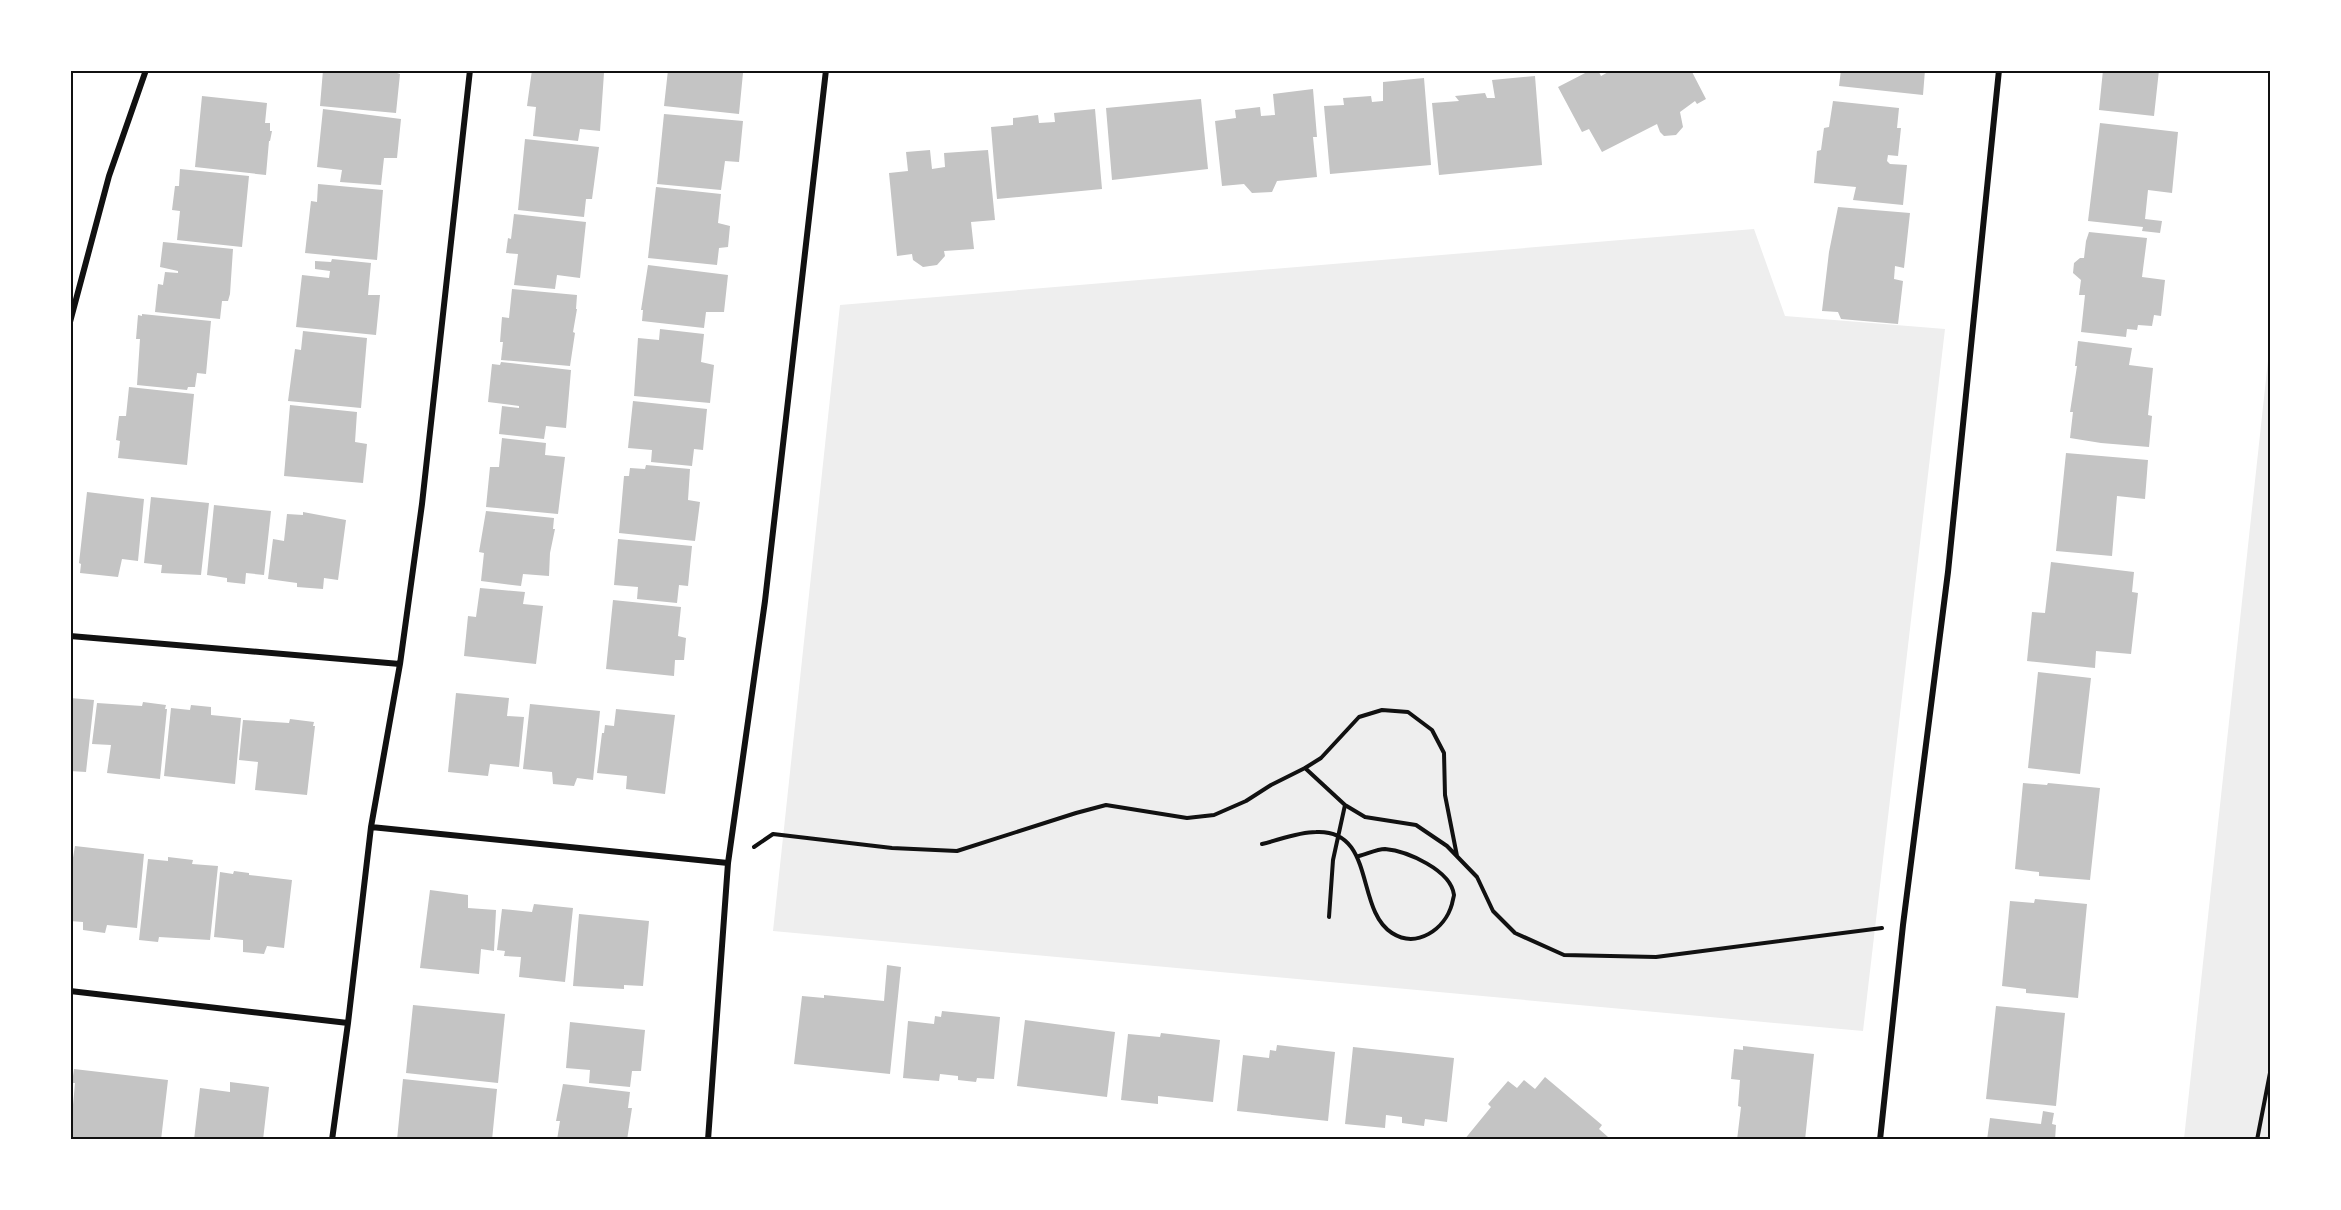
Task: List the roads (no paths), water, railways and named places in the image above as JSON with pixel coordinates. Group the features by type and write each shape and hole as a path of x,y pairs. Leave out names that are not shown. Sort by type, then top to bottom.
{"street":[{"path":"70,322 109,176 146,70"},
{"path":"332,1140 371,827 400,664 422,504 470,70"},
{"path":"708,1140 728,863 765,602 826,70"},
{"path":"1880,1140 1903,925 1948,572 1999,70"},
{"path":"70,636 400,664"},
{"path":"371,827 728,863"},
{"path":"70,991 348,1023"}]}
